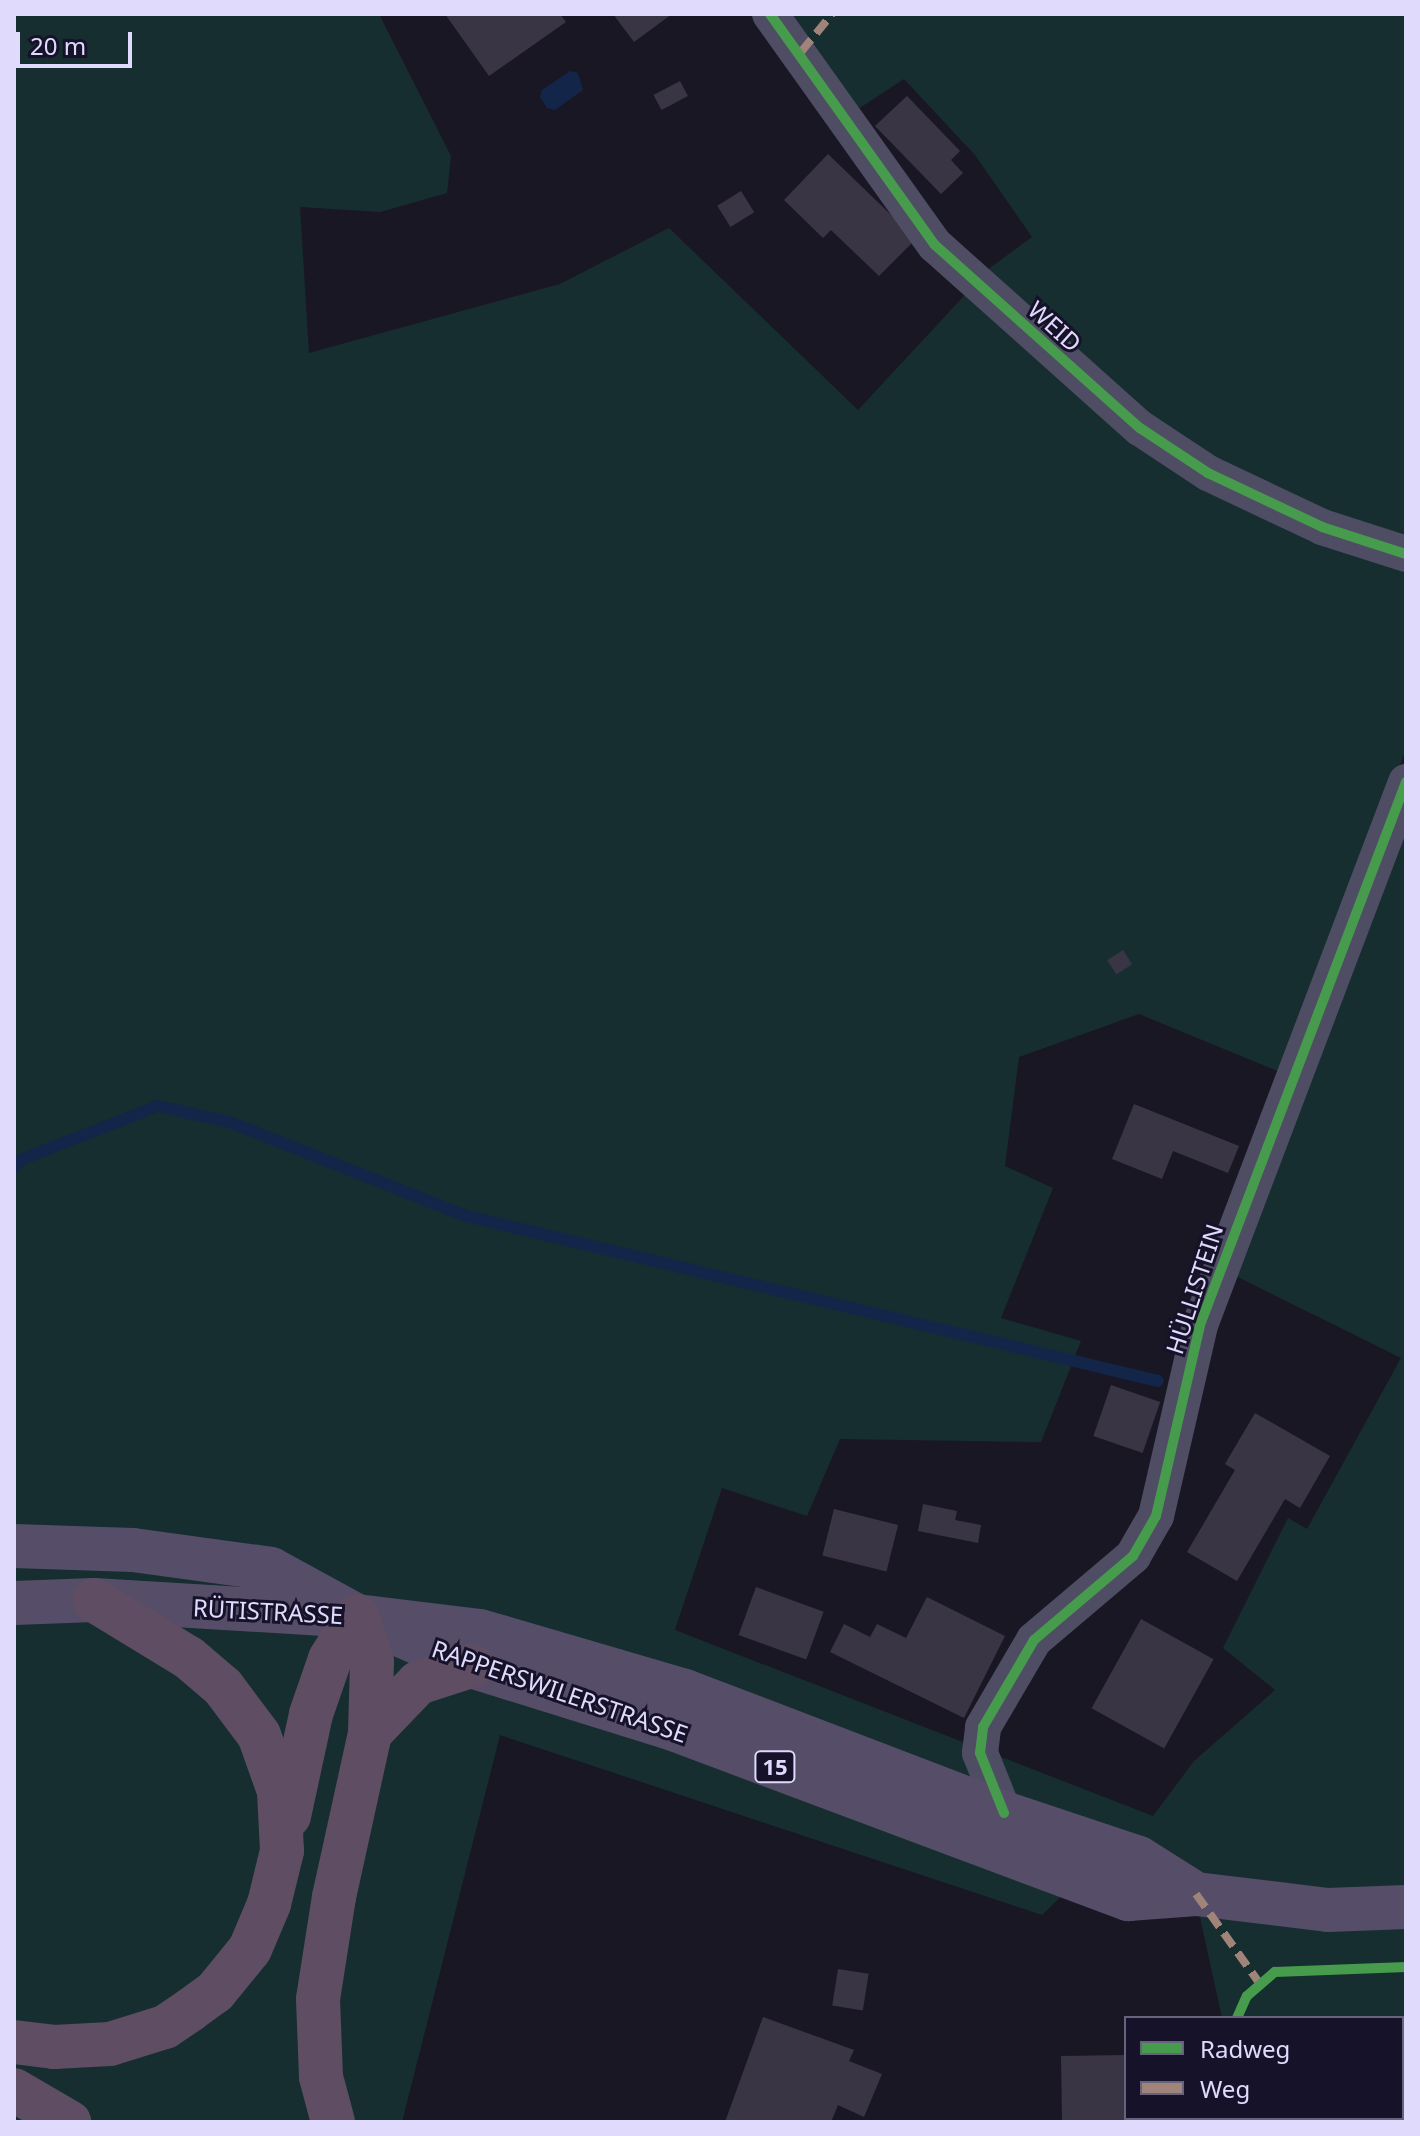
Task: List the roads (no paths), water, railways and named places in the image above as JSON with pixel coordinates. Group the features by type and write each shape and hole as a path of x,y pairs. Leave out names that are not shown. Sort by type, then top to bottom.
{"highway":[{"path":"94,1600 189,1658 223,1687 259,1735 279,1791 282,1851"},
{"path":"333,2122 317,2038 321,1967 370,1733 372,1661 357,1616"},
{"path":"14,2042 54,2047 110,2044 165,2027 215,1992 250,1949 269,1904 311,1714 330,1659 357,1616"},
{"path":"370,1733 418,1683 471,1666"},
{"path":"14,2090 69,2122"}],"main road":[{"name":"RÜTISTRASSE","path":"14,1546 133,1550 271,1569 357,1616"},
{"name":"RÜTISTRASSE","path":"14,1603 94,1600 357,1616"},
{"name":"RAPPERSWILERSTRASSE","path":"357,1616 480,1631 685,1691 1004,1813 1139,1858 1196,1894"},
{"name":"RAPPERSWILERSTRASSE","path":"357,1616 471,1666 673,1729 1075,1883 1128,1899 1196,1894 1328,1910 1406,1907"}],"street":[{"name":"WEID","path":"770,14 935,245 1140,428 1208,473 1322,527 1406,554"},
{"name":"HÜLLISTEIN","path":"1004,1813 980,1753 983,1727 1034,1640 1133,1556 1156,1516 1200,1325 1406,782"}],"water":[{"path":"570,71 578,73 583,90 555,110 547,108 540,97 542,90"}],"waterway":[{"path":"14,1167 20,1160 158,1106 232,1123 466,1216 1158,1381"}]}
